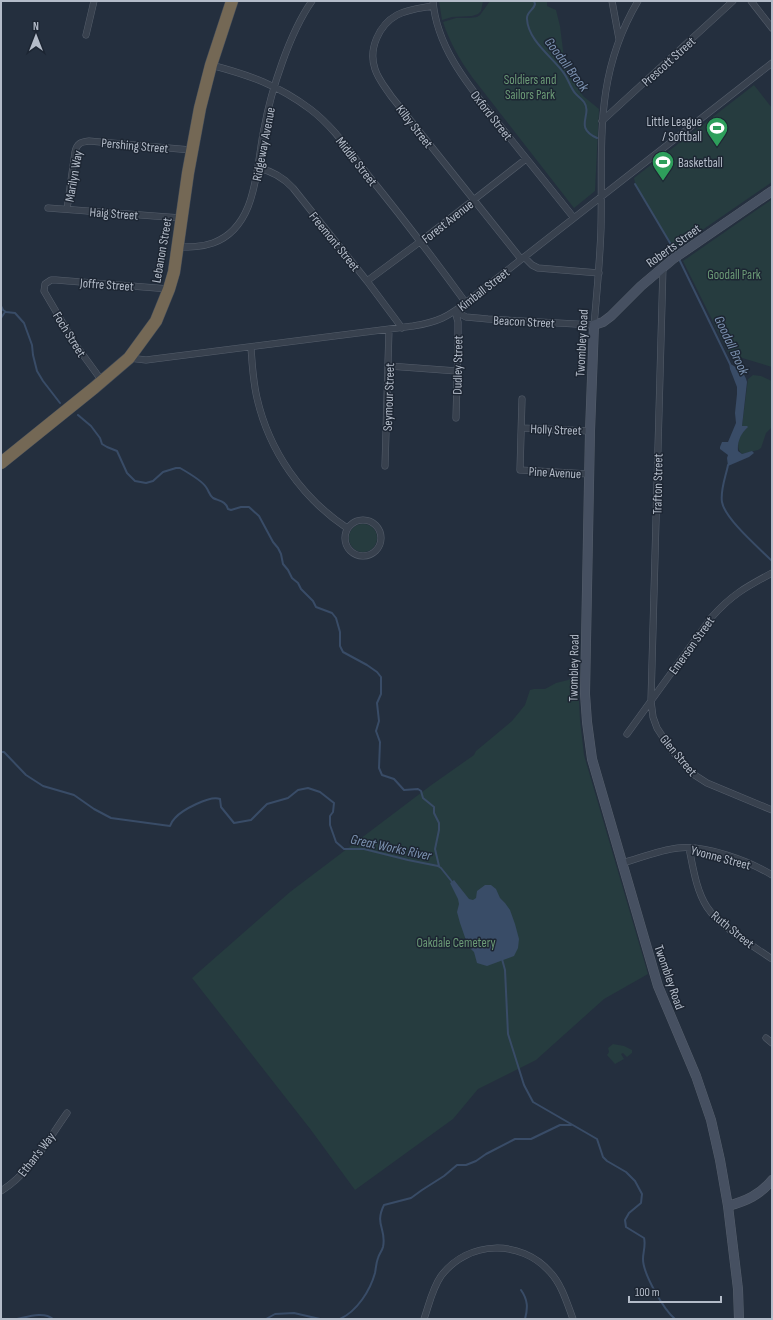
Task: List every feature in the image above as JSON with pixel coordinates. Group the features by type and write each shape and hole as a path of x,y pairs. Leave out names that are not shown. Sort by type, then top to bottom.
{"highway":[{"name":"Lebanon Street","path":"1,463 129,358 156,321 169,289 177,247 191,150 200,108 211,65 232,1"}],"street":[{"path":"86,35 94,1"},
{"name":"Ridgeway Avenue","path":"177,247 198,247 214,243 224,238 241,220 251,202 264,128 275,86 298,26 312,1"},
{"path":"612,1 619,39"},
{"name":"Twombley Road","path":"638,1 619,39 606,87 602,121 601,228 599,273 594,324 590,431 585,694 586,715 592,759 658,986 696,1076 708,1110 720,1160 728,1206 738,1289 739,1319"},
{"name":"Prescott Street","path":"602,121 733,1"},
{"path":"751,1 772,28"},
{"name":"Oxford Street","path":"433,3 441,35 452,60 526,159 574,218"},
{"name":"Kilby Street","path":"433,3 398,14 382,29 375,44 373,54 374,63 380,79 389,93 522,258 538,268 599,273"},
{"name":"Kimball Street","path":"129,358 146,360 402,328 434,322 455,312 772,63"},
{"name":"Middle Street","path":"211,65 244,74 275,86 306,106 328,124 421,242 466,303"},
{"name":"Pershing Street","path":"79,143 89,141 191,150"},
{"name":"Marilyn Way","path":"67,209 75,152 79,143"},
{"name":"Forest Avenue","path":"367,281 421,242 526,159"},
{"name":"Freemont Street","path":"258,168 272,172 288,183 367,281 402,328"},
{"name":"Roberts Street","path":"594,324 603,322 611,316 641,286 682,252 772,191"},
{"name":"Haig Street","path":"48,208 181,218"},
{"name":"Trafton Street","path":"651,701 663,267"},
{"name":"Joffre Street","path":"45,284 51,280 56,280 169,289"},
{"name":"Foch Street","path":"45,284 44,291 75,344 102,381"},
{"name":"Beacon Street","path":"455,312 466,317 488,319 594,324"},
{"name":"Dudley Street","path":"455,312 458,322 456,418"},
{"name":"Seymour Street","path":"386,466 389,329"},
{"path":"251,347 257,399 264,424 275,447 287,469 311,498 347,528"},
{"path":"389,366 457,371"},
{"path":"522,399 522,428"},
{"name":"Holly Street","path":"522,428 590,431"},
{"name":"Pine Avenue","path":"522,428 520,470 589,474"},
{"path":"366,520 372,522 377,527 381,537 380,544 376,550 367,555 353,553 346,542 347,528 358,521 366,520"},
{"name":"Emerson Street","path":"627,734 710,618 723,604 744,588 772,573"},
{"name":"Glen Street","path":"651,701 653,717 657,728 672,751 693,774 707,783 772,810"},
{"name":"Yvonne Street","path":"622,863 674,848 689,848 714,852 742,860 772,875"},
{"name":"Ruth Street","path":"689,848 698,888 707,907 716,918 728,928 772,959"},
{"path":"766,1038 772,1043"},
{"name":"Ethan's Way","path":"1,1191 13,1183 25,1171 67,1113"},
{"path":"728,1206 754,1197 772,1180"},
{"path":"424,1319 435,1288 446,1270 460,1259 471,1253 483,1249 509,1248 532,1258 552,1274 559,1286 573,1319"}],"green space":[{"path":"439,1 483,1 481,11 478,14 472,16 452,17 442,20"},
{"name":"Soldiers and Sailors Park","path":"490,1 547,1 547,6 556,10 560,26 565,66 583,96 599,109 595,191 574,208 472,77 463,64 446,30 443,22 456,18 477,17"},
{"path":"754,85 772,108 772,182 674,248 636,187 634,178"},
{"name":"Goodall Park","path":"771,200 772,367 729,354 683,261"},
{"path":"753,375 761,376 772,381 772,427 766,433 761,448 742,454 738,448 738,444 742,433 747,428 742,426 748,379"},
{"path":"363,524 373,528 377,538 373,548 363,552 353,548 349,538 353,528"},
{"name":"Oakdale Cemetery","path":"577,676 580,677 578,682 584,755 648,974 604,999 536,1060 478,1089 453,1119 355,1190 311,1130 192,978 290,892 430,786 474,755 476,751 512,721 525,705 530,690 545,689 556,683"},
{"path":"613,1044 624,1046 632,1050 632,1053 627,1057 623,1053 621,1054 624,1059 615,1064 607,1055 609,1052 608,1048"}],"water":[{"path":"729,363 743,373 747,382 742,426 748,427 740,438 738,451 742,454 752,451 754,453 749,457 728,466 728,455 720,449 720,447 722,442 728,442 736,423 735,413 737,394 737,387"},
{"path":"454,880 469,899 473,900 476,898 477,891 485,885 491,885 496,889 500,898 510,910 515,924 519,939 518,948 514,956 487,966 477,963 474,952 468,946 460,923 457,912 459,904 458,899 450,883"}],"waterway":[{"name":"Goodall Brook","path":"534,1 535,4 527,17 528,27 531,34 563,72 573,91 584,102 586,107 586,130 597,138"},
{"name":"Goodall Brook","path":"635,184 676,253"},
{"name":"Goodall Brook","path":"679,259 730,364"},
{"path":"1,306 6,312 15,313 24,323 32,345 37,371 60,403"},
{"path":"1,318 5,312"},
{"path":"78,415 91,426 100,438 102,444 117,451 127,473 135,481 146,483 153,481 163,472 180,468 201,482 212,497 224,503 228,509 231,510 241,507 249,507 259,516 273,542 278,548 283,564 292,578 313,601 316,607 332,613 336,618 340,632 340,646 343,652 367,665 381,677 381,694 377,703 379,721 376,731 380,742 379,768 382,775 394,779 404,790 418,789 421,791 423,798 434,807 434,813 439,823 435,849 439,866"},
{"name":"Goodall Brook","path":"728,465 722,493 724,509 743,533 772,561"},
{"name":"Great Works River","path":"1,752 4,752 26,775 43,786 74,795 94,809 111,818 170,826 174,819 184,811 203,801 215,798 220,799 221,807 234,823 251,820 267,804 288,798 298,790 308,788 320,792 334,803 333,812 330,816 330,825 336,842 344,849 364,849 438,866 453,883"},
{"name":"Great Works River","path":"502,959 505,970 508,1034 524,1085 533,1102 597,1139 603,1157 626,1172 635,1181 642,1194 641,1203 629,1213 625,1220 626,1227 644,1238 645,1243 643,1259 646,1273 665,1308 675,1319"},
{"path":"340,1319 357,1306 373,1280 377,1260 384,1241 380,1222 381,1212 384,1205 411,1198 444,1176 457,1165 466,1165 476,1161 515,1139 531,1139 560,1125 571,1125"},
{"path":"521,1290 527,1304 525,1319"},
{"path":"266,1319 275,1314 294,1313 320,1319"},
{"path":"17,1319 40,1315 45,1315 53,1319"}],"place":[{"name":"Little League / Softball","path":"717,148"},
{"name":"Basketball","path":"663,182"}]}
